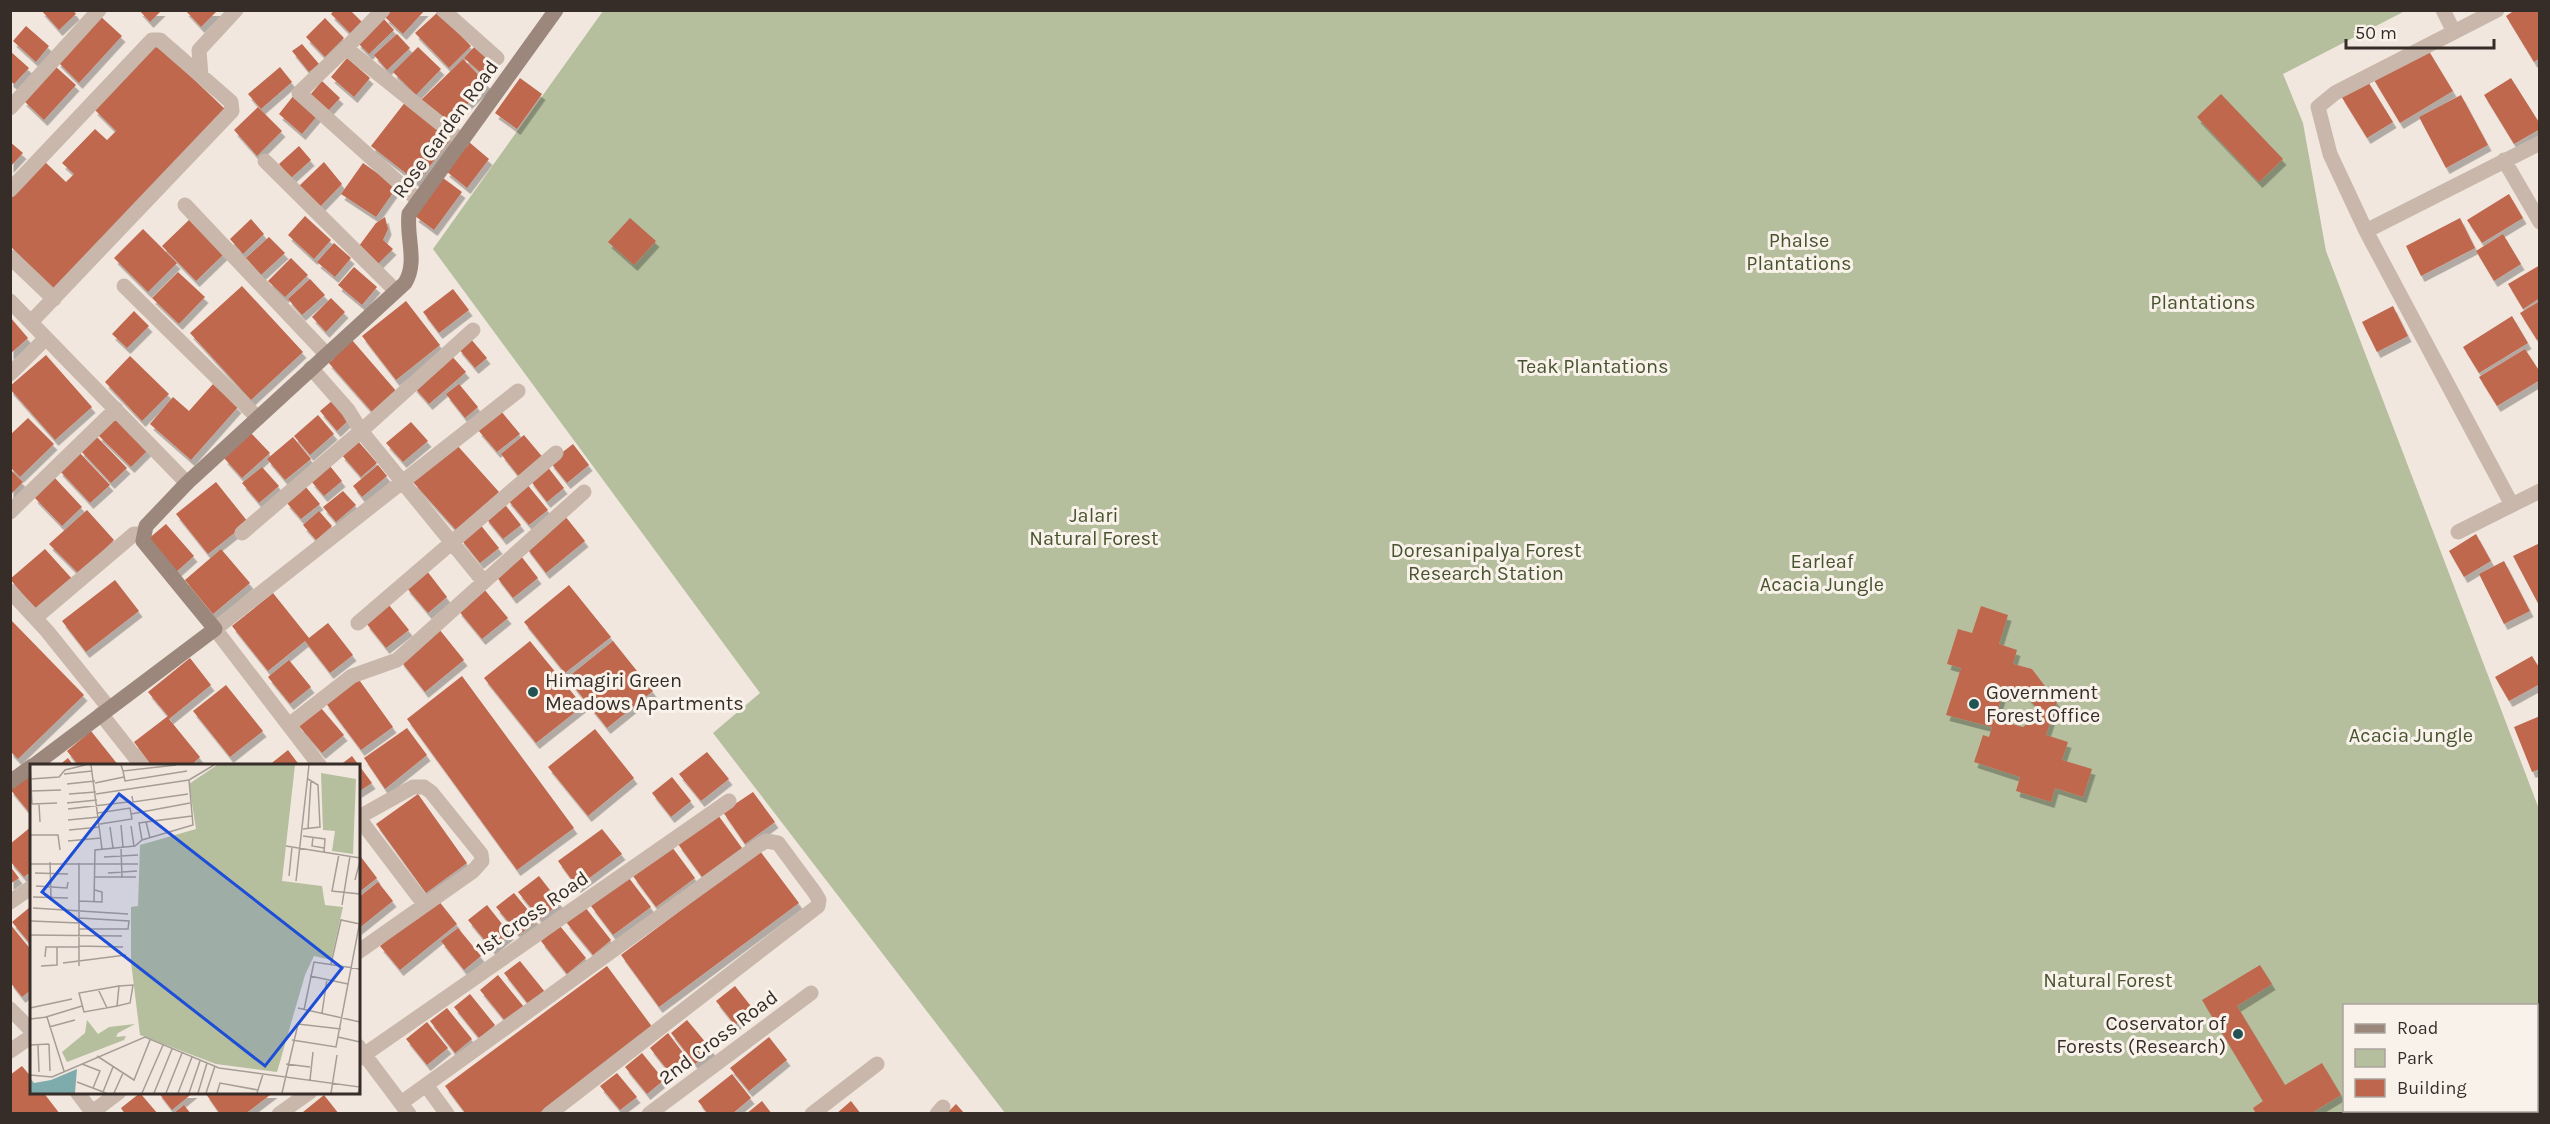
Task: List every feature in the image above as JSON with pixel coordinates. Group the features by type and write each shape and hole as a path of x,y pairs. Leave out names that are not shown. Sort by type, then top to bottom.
{"street":[{"path":"10,108 99,10"},
{"path":"201,76 199,50 236,10"},
{"path":"383,10 299,93 418,200"},
{"path":"443,10 497,58"},
{"name":"Rose Garden Road","path":"400,287 412,266 407,227 409,214 556,10"},
{"path":"2443,10 2454,32"},
{"path":"2498,10 2335,93 2318,107 2330,154 2366,231 2512,505"},
{"path":"10,190 152,40 160,40 231,102 232,111 31,322"},
{"path":"346,48 462,141"},
{"path":"2366,231 2540,143"},
{"path":"2504,160 2540,222"},
{"path":"265,161 400,287 188,483 146,526 143,541 215,629 319,764"},
{"path":"185,205 327,355"},
{"path":"10,257 54,299"},
{"path":"124,286 258,418"},
{"path":"10,301 188,483"},
{"path":"242,533 361,431 473,330"},
{"path":"10,374 46,338"},
{"path":"311,368 348,410 361,431 402,483 484,582"},
{"path":"35,764 215,629 518,391"},
{"path":"10,512 116,409"},
{"path":"358,622 556,453"},
{"path":"2458,532 2540,490"},
{"path":"289,725 352,676 397,660 584,492"},
{"path":"35,618 134,534 143,534"},
{"path":"10,591 35,618 105,711 141,764"},
{"path":"10,782 30,767"},
{"path":"360,816 413,787 424,787 431,792 481,854 482,861 473,871 360,951"},
{"name":"1st Cross Road","path":"361,1053 729,801"},
{"path":"360,818 424,904"},
{"path":"361,1053 405,1108 426,1085 759,845 766,841 778,843 815,893 819,900 818,906 549,1113"},
{"path":"10,902 30,888"},
{"name":"2nd Cross Road","path":"650,1113 812,993"},
{"path":"10,1009 30,1029"},
{"path":"10,1051 30,1037"},
{"path":"812,1113 877,1064"},
{"path":"426,1085 447,1113"},
{"path":"78,1094 91,1113 116,1094"},
{"path":"279,1113 307,1094"}],"green space":[{"name":"Doresanipalya Forest Research Station","path":"603,11 2405,11 2283,74 2303,123 2326,251 2539,809 2539,1113 1005,1113 713,733 760,693 433,249"}],"building":[{"path":"41,10 73,10 76,14 59,30"},
{"path":"139,10 162,10 150,22"},
{"path":"185,10 218,10 201,27"},
{"path":"334,10 350,10 363,23 352,35 331,14"},
{"path":"391,10 425,10 403,34 385,17"},
{"path":"2515,10 2540,10 2540,58 2534,62 2506,16"},
{"path":"438,12 471,46 449,68 415,33"},
{"path":"99,15 122,36 79,83 57,61"},
{"path":"382,17 394,30 369,54 357,42"},
{"path":"325,18 344,38 325,57 306,37"},
{"path":"26,26 49,46 36,62 13,41"},
{"path":"397,34 410,48 387,70 374,55"},
{"path":"157,44 228,112 56,290 10,246 10,194 43,160 66,182 74,174 62,163 95,129 107,140 116,131 94,109"},
{"path":"302,44 319,64 309,72 292,51"},
{"path":"476,45 492,60 481,73 464,58"},
{"path":"418,47 441,69 416,95 393,72"},
{"path":"2427,48 2453,91 2400,123 2374,80"},
{"path":"10,51 29,68 14,84 10,81"},
{"path":"347,58 370,78 354,97 331,77"},
{"path":"463,59 488,84 446,125 421,100"},
{"path":"55,66 76,85 44,120 23,100"},
{"path":"280,67 292,82 261,109 248,94"},
{"path":"520,78 542,94 517,129 495,113"},
{"path":"2511,78 2540,124 2540,129 2514,144 2484,95"},
{"path":"2367,80 2393,122 2367,138 2341,96"},
{"path":"322,81 340,98 328,111 310,95"},
{"path":"2221,94 2283,159 2259,182 2197,117"},
{"path":"294,95 318,115 302,134 279,114"},
{"path":"2461,95 2488,145 2446,168 2419,117"},
{"path":"406,101 452,138 417,182 371,146"},
{"path":"258,107 282,131 257,156 234,130"},
{"path":"10,142 23,153 10,167"},
{"path":"469,142 489,159 467,188 446,171"},
{"path":"299,146 311,160 291,178 279,164"},
{"path":"324,162 342,184 317,210 298,187"},
{"path":"363,163 397,187 376,217 341,194"},
{"path":"443,178 462,192 434,230 415,216"},
{"path":"2509,194 2523,218 2482,243 2467,220"},
{"path":"305,216 331,240 314,259 288,235"},
{"path":"385,217 388,229 383,240 393,249 377,265 359,246 376,223"},
{"path":"630,218 656,241 634,265 608,242"},
{"path":"2460,218 2475,248 2421,276 2406,246"},
{"path":"190,219 224,254 196,281 162,246"},
{"path":"251,219 264,234 243,254 230,239"},
{"path":"143,229 177,263 148,292 114,258"},
{"path":"2503,234 2521,264 2494,281 2476,251"},
{"path":"269,237 285,253 261,275 246,258"},
{"path":"334,243 351,258 335,277 317,262"},
{"path":"291,258 308,275 285,297 268,281"},
{"path":"2540,265 2540,298 2523,309 2508,284"},
{"path":"354,267 377,287 362,305 338,285"},
{"path":"178,272 205,297 179,324 152,298"},
{"path":"310,279 325,295 302,315 288,299"},
{"path":"242,286 303,352 251,400 190,333"},
{"path":"453,289 469,310 439,333 423,312"},
{"path":"331,298 345,312 326,332 312,317"},
{"path":"406,301 440,345 396,380 362,336"},
{"path":"2540,301 2540,339 2537,340 2520,313"},
{"path":"2393,306 2408,336 2377,352 2362,322"},
{"path":"134,311 149,326 127,348 112,334"},
{"path":"2512,316 2528,343 2479,373 2463,347"},
{"path":"10,317 28,338 10,354"},
{"path":"470,338 487,358 475,368 458,348"},
{"path":"352,340 397,392 373,413 328,362"},
{"path":"2525,349 2540,372 2540,380 2497,406 2479,377"},
{"path":"450,354 466,372 429,404 413,386"},
{"path":"46,355 92,407 55,440 10,389 10,386"},
{"path":"130,356 169,394 142,421 105,382"},
{"path":"213,384 238,407 191,460 150,424 173,397 189,411"},
{"path":"459,384 478,407 465,418 446,394"},
{"path":"333,400 350,419 337,431 320,411"},
{"path":"501,411 520,434 497,452 478,430"},
{"path":"318,415 334,434 310,455 294,436"},
{"path":"28,418 54,444 20,477 10,467 10,435"},
{"path":"115,418 148,450 131,467 98,435"},
{"path":"411,422 428,441 403,462 386,443"},
{"path":"251,433 270,453 242,478 224,458"},
{"path":"95,435 127,468 111,483 80,450"},
{"path":"524,435 545,460 521,479 501,454"},
{"path":"293,437 311,459 285,480 267,459"},
{"path":"358,441 377,463 361,477 341,454"},
{"path":"456,444 499,492 456,530 413,482"},
{"path":"573,444 589,465 567,483 550,462"},
{"path":"78,451 110,485 90,503 59,470"},
{"path":"378,465 387,476 362,497 353,486"},
{"path":"330,466 342,481 324,496 311,481"},
{"path":"547,466 564,488 547,502 530,480"},
{"path":"262,467 279,486 259,503 242,483"},
{"path":"10,469 23,482 10,495"},
{"path":"54,477 82,507 62,526 34,497"},
{"path":"216,482 248,522 208,554 176,514"},
{"path":"526,483 548,510 529,525 507,499"},
{"path":"305,486 320,504 301,519 286,502"},
{"path":"343,491 356,505 336,522 323,507"},
{"path":"503,502 521,525 503,539 485,517"},
{"path":"87,510 114,540 79,574 49,544"},
{"path":"319,511 332,526 316,540 303,525"},
{"path":"565,516 585,541 546,573 526,547"},
{"path":"479,523 499,548 480,563 460,538"},
{"path":"166,524 194,556 175,573 147,540"},
{"path":"2476,534 2491,561 2464,577 2449,551"},
{"path":"2540,543 2540,607 2513,556"},
{"path":"45,549 74,581 38,613 10,579"},
{"path":"221,549 250,583 213,614 185,580"},
{"path":"521,556 538,578 513,598 496,576"},
{"path":"2504,561 2530,611 2504,624 2479,574"},
{"path":"427,571 447,597 428,613 406,587"},
{"path":"115,580 139,611 86,652 62,621"},
{"path":"569,585 611,637 565,673 524,622"},
{"path":"484,589 508,618 482,639 458,610"},
{"path":"273,593 309,638 328,623 353,655 330,673 305,641 268,671 232,626"},
{"path":"389,605 409,630 386,648 366,623"},
{"name":"Government Forest Office","path":"1981,606 2008,615 1999,644 2017,650 2013,664 2032,669 2057,702 2046,735 2068,742 2062,760 2092,769 2083,797 2055,788 2051,802 2016,791 2020,777 1974,762 1983,735 1989,737 1992,727 1946,715 1961,668 1947,664 1958,629 1972,633","holes":["2023,691 2036,707 2031,721 2023,727 2002,721 1997,713 2002,696"]},
{"path":"10,619 84,695 18,759 10,751"},
{"path":"439,629 464,660 425,692 400,660"},
{"name":"Himagiri Green Meadows Apartments","path":"530,641 583,706 536,743 484,678"},
{"path":"613,641 653,691 607,728 567,678"},
{"path":"2532,656 2540,669 2540,684 2509,701 2495,677"},
{"path":"190,658 211,685 169,719 200,757 192,764 150,764 134,742 168,716 148,692"},
{"path":"289,660 311,687 290,704 268,677"},
{"path":"462,676 574,828 517,870 407,719"},
{"path":"357,677 393,727 361,750 325,702"},
{"path":"226,685 263,731 230,757 193,711"},
{"path":"321,708 344,735 322,753 299,726"},
{"path":"2540,716 2540,769 2532,772 2514,727"},
{"path":"407,728 427,755 385,789 364,758"},
{"path":"595,729 634,778 588,816 548,767"},
{"path":"91,731 117,764 77,764 67,751"},
{"path":"288,750 298,764 270,764"},
{"path":"707,752 729,779 701,801 679,774"},
{"path":"352,756 358,764 342,764"},
{"path":"68,758 72,764 60,764"},
{"path":"360,767 372,783 360,791"},
{"path":"26,772 30,777 30,814 10,789"},
{"path":"672,777 691,801 671,817 652,793"},
{"path":"753,792 775,822 745,844 723,812"},
{"path":"418,794 467,863 426,893 376,824"},
{"path":"718,815 742,848 702,877 678,844"},
{"path":"30,828 30,872 24,877 10,861 10,844"},
{"path":"602,829 622,854 577,887 558,861"},
{"path":"672,847 695,878 656,907 633,876"},
{"path":"760,851 799,903 659,1007 621,955"},
{"path":"360,858 377,878 360,891"},
{"path":"10,866 19,878 10,884"},
{"path":"539,876 560,903 540,919 518,892"},
{"path":"629,878 651,907 613,935 591,906"},
{"path":"378,882 393,901 360,927 360,896"},
{"path":"514,893 537,921 519,935 496,907"},
{"path":"438,900 457,924 400,970 380,946"},
{"path":"487,905 510,934 492,949 468,920"},
{"path":"30,907 30,944 12,922"},
{"path":"585,907 611,940 593,955 566,922"},
{"path":"10,924 30,949 30,991 22,997 10,982"},
{"path":"560,926 586,958 567,974 541,941"},
{"path":"458,928 481,956 464,970 441,941"},
{"path":"520,961 545,992 529,1005 504,973"},
{"name":"Coservator of Forests (Research)","path":"2260,965 2272,984 2237,1006 2285,1085 2322,1063 2341,1095 2310,1114 2256,1114 2253,1108 2263,1101 2202,1000"},
{"path":"607,966 653,1028 538,1114 466,1114 445,1086"},
{"path":"498,975 524,1007 506,1022 480,990"},
{"path":"735,986 754,1010 735,1025 716,1001"},
{"path":"470,994 495,1025 479,1038 454,1007"},
{"path":"447,1008 472,1039 455,1053 430,1021"},
{"path":"687,1020 712,1050 695,1064 671,1033"},
{"path":"427,1022 448,1048 427,1065 406,1039"},
{"path":"668,1033 687,1058 669,1072 650,1048"},
{"path":"769,1037 787,1060 749,1091 730,1068"},
{"path":"642,1053 664,1080 647,1094 625,1067"},
{"path":"22,1066 30,1076 30,1094 45,1094 60,1114 10,1114 10,1075"},
{"path":"617,1073 637,1097 620,1110 600,1086"},
{"path":"732,1074 751,1098 732,1114 708,1114 698,1101"},
{"path":"141,1094 158,1114 125,1114 121,1108"},
{"path":"160,1094 192,1094 172,1110"},
{"path":"206,1094 271,1094 245,1114 220,1114"},
{"path":"324,1095 339,1114 305,1114 303,1112"},
{"path":"762,1101 772,1114 746,1114"},
{"path":"851,1101 861,1114 836,1114"},
{"path":"956,1104 965,1114 946,1114"},
{"path":"184,1105 191,1114 173,1114"}],"place":[{"name":"Himagiri Green Meadows Apartments","path":"533,692"},
{"name":"Government Forest Office","path":"1974,704"},
{"name":"Coservator of Forests (Research)","path":"2238,1034"}],"park label":[{"name":"Phalse Plantations","path":"1799,252"},
{"name":"Plantations","path":"2203,302"},
{"name":"Teak Plantations","path":"1593,366"},
{"name":"Jalari Natural Forest","path":"1094,526"},
{"name":"Earleaf Acacia Jungle","path":"1822,572"},
{"name":"Acacia Jungle","path":"2411,735"},
{"name":"Natural Forest","path":"2108,980"}]}
